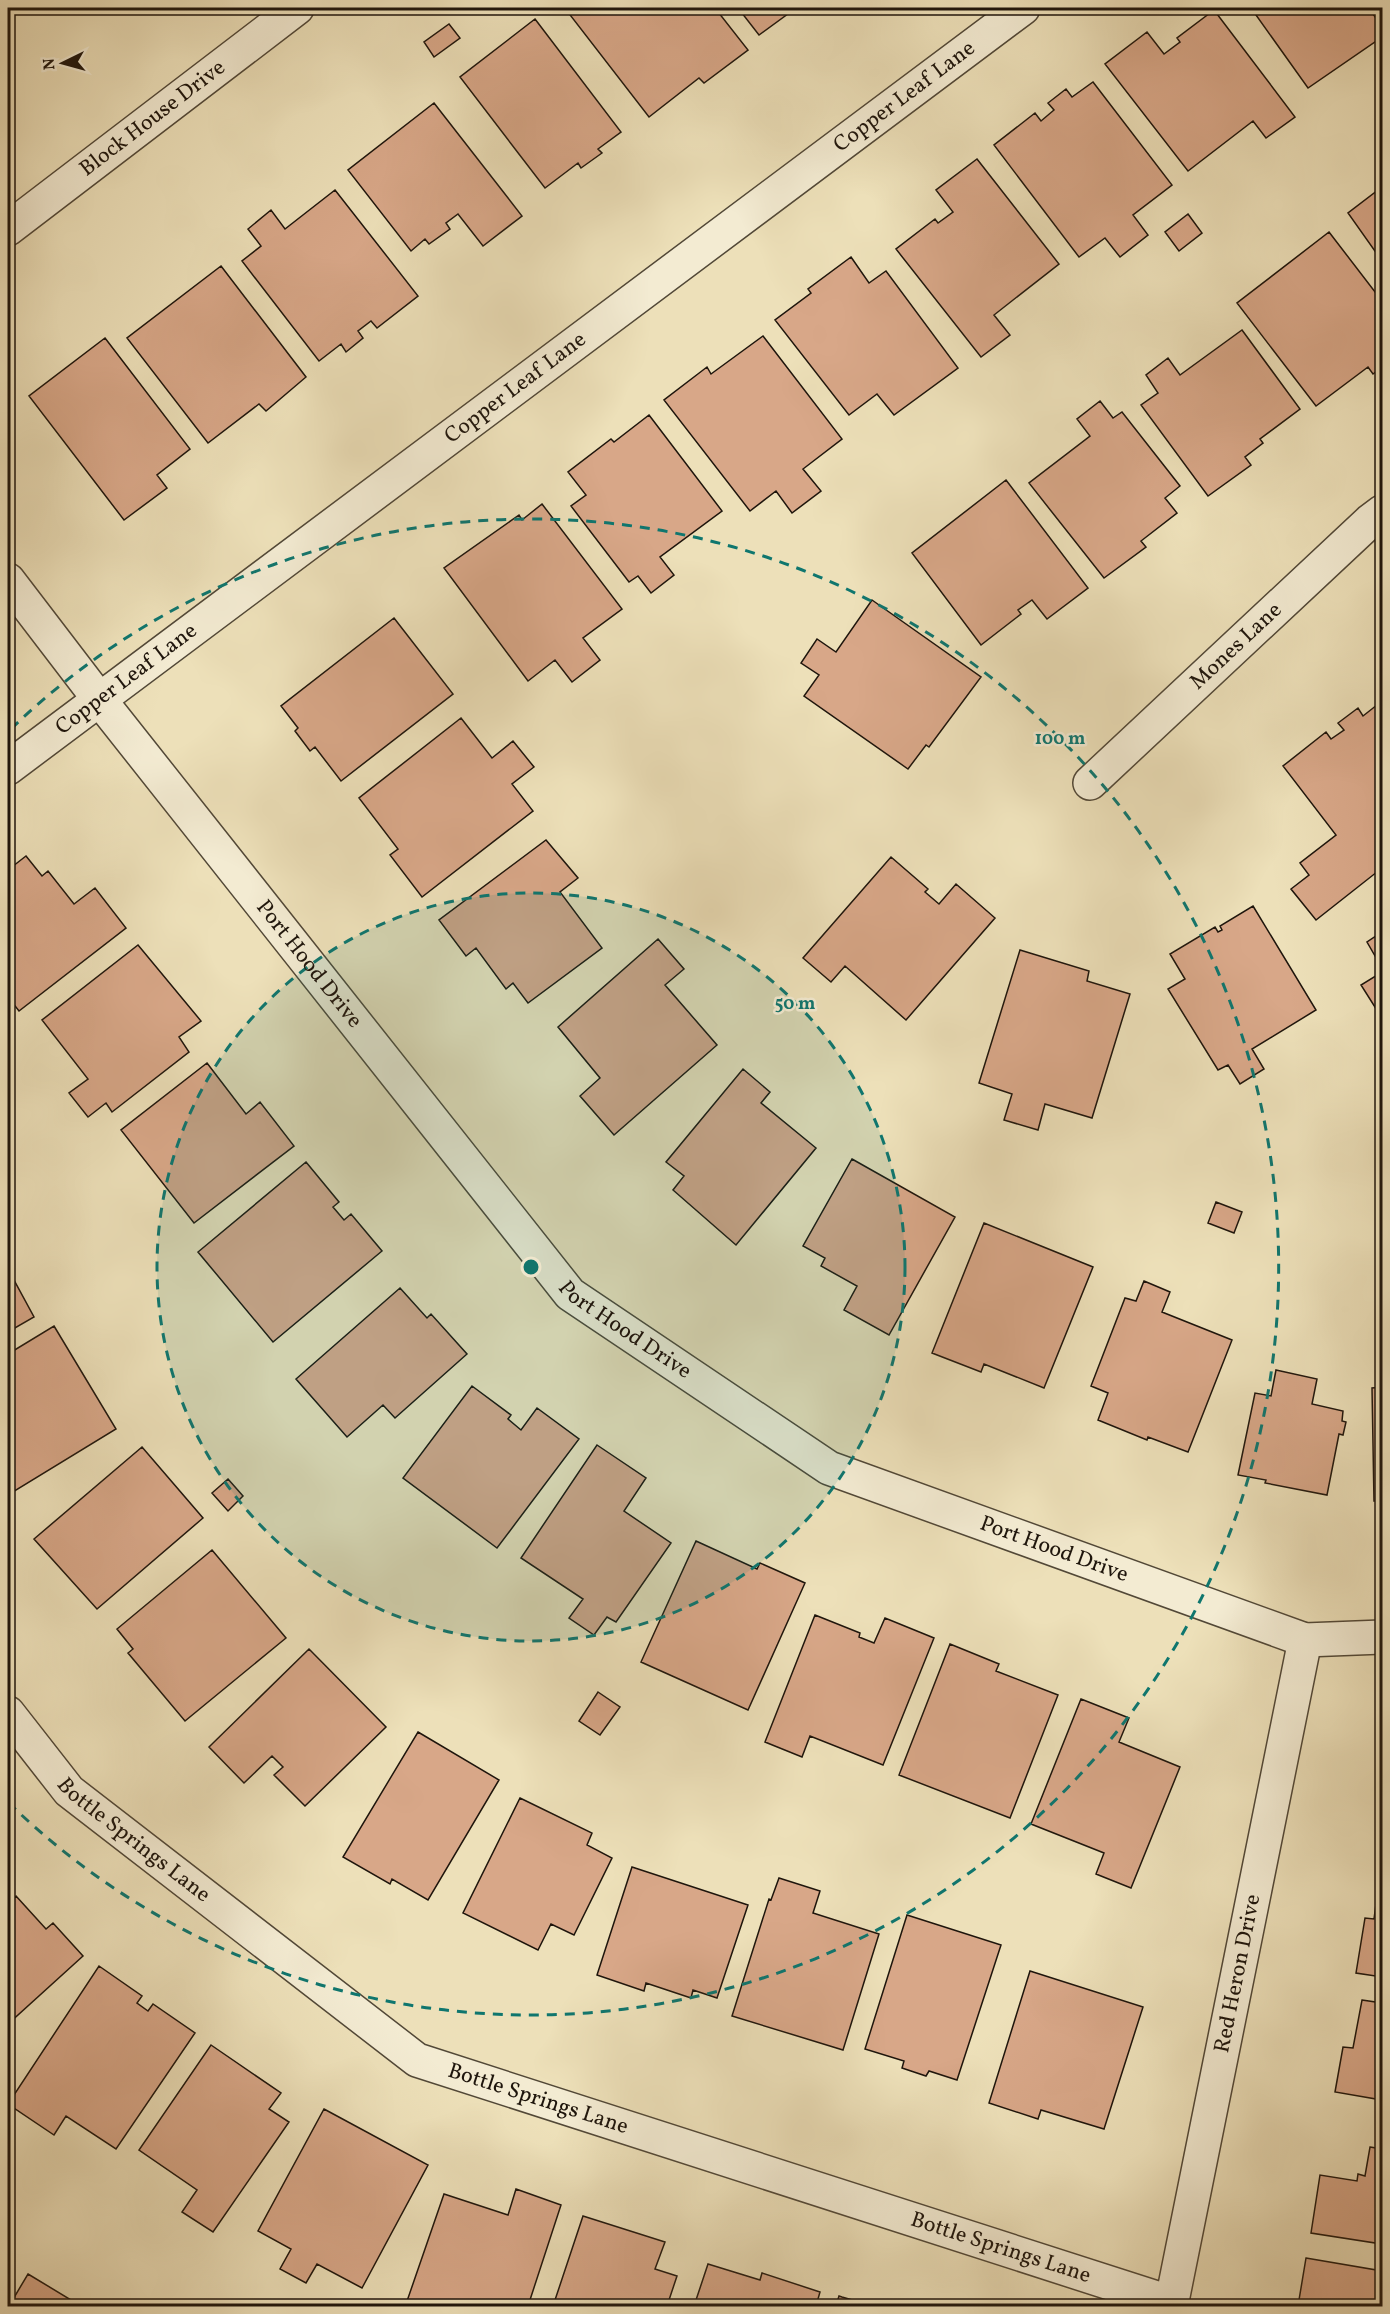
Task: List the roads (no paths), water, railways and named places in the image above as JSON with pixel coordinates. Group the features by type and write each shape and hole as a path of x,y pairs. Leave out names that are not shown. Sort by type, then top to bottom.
{"street":[{"name":"Block House Drive","path":"8,230 297,8"},
{"name":"Copper Leaf Lane","path":"8,768 1023,8"},
{"name":"Mones Lane","path":"1090,783 1378,523"},
{"name":"Port Hood Drive","path":"8,580 99,699 570,1294 829,1468 1305,1640 1383,1637"},
{"name":"Red Heron Drive","path":"1172,2305 1305,1640"},
{"name":"Bottle Springs Lane","path":"8,1713 69,1791 417,2060 1172,2305"}]}
